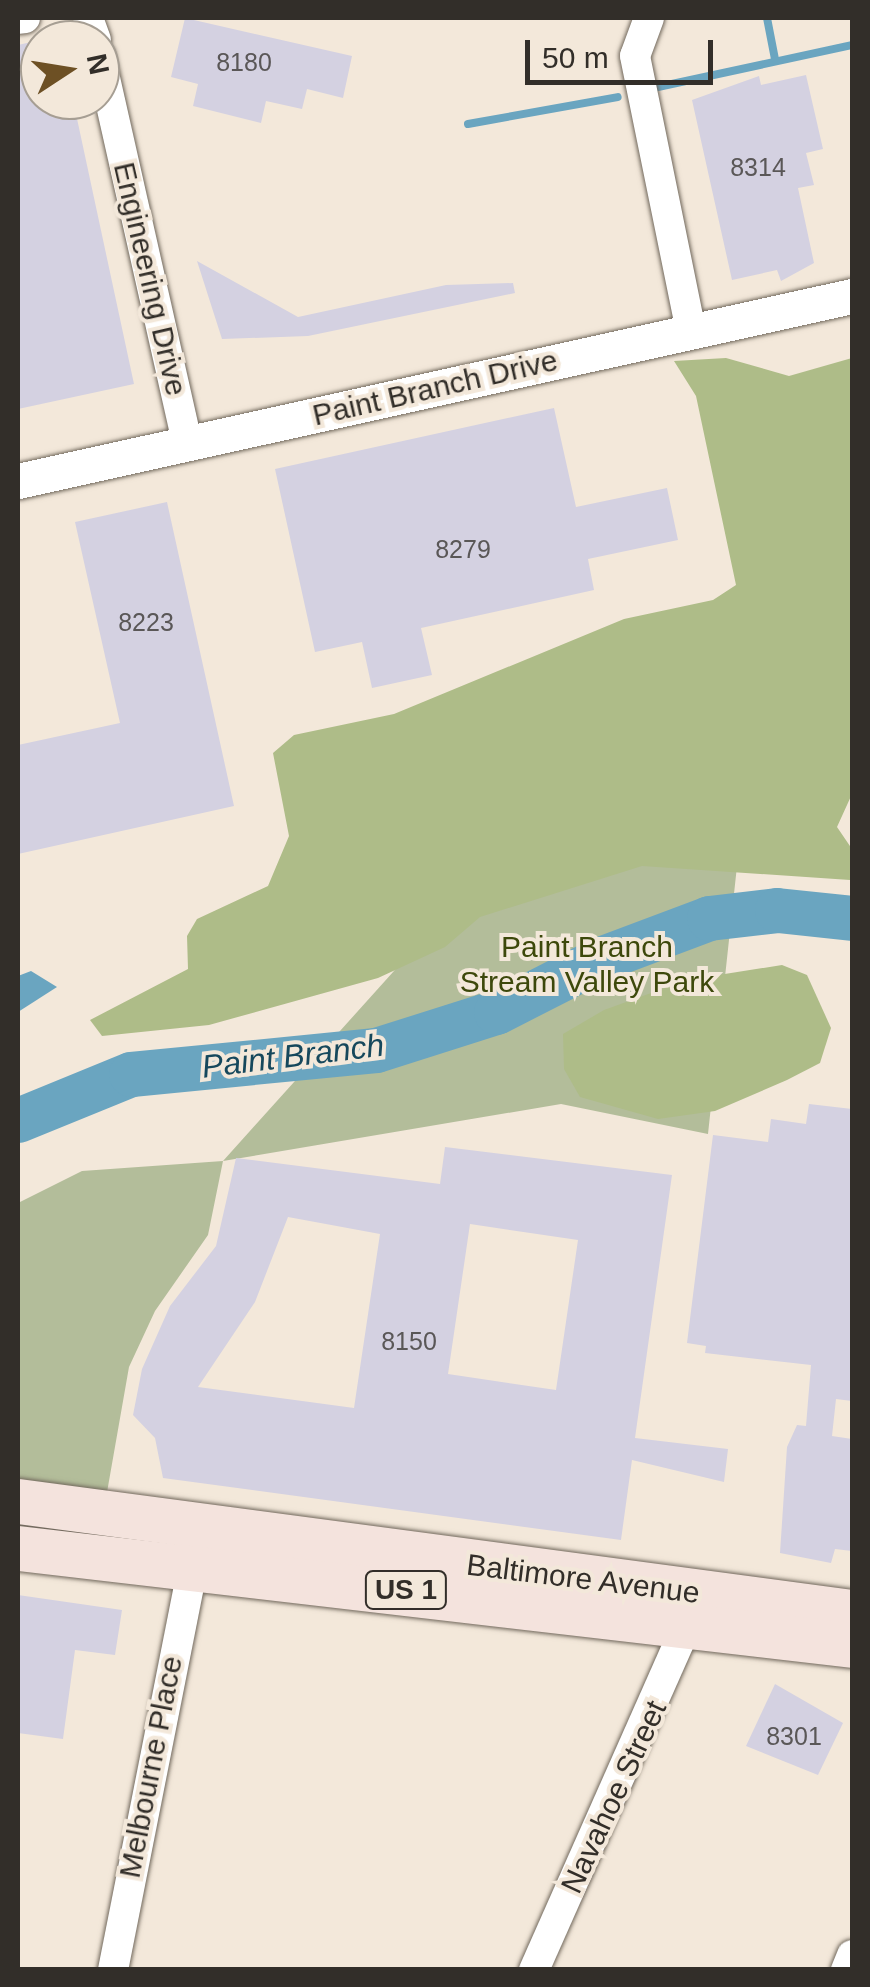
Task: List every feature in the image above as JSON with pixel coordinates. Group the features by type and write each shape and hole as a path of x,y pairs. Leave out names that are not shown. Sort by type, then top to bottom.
{"main road":[{"name":"Baltimore Avenue","path":"18,1501 852,1612"},
{"name":"Baltimore Avenue","path":"18,1548 852,1644"}],"street":[{"path":"649,18 635,56 691,330"},
{"name":"Engineering Drive","path":"114,120 187,442"},
{"name":"Paint Branch Drive","path":"18,481 852,296"},
{"name":"Melbourne Place","path":"112,1970 193,1566"},
{"name":"Navahoe Street","path":"534,1970 688,1623"},
{"path":"846,1970 852,1955"}],"green space":[{"path":"726,358 789,376 852,358 852,794 837,827 852,849 850,880 642,866 480,917 445,947 378,978 209,1025 102,1036 90,1020 188,969 187,936 197,919 268,886 289,836 273,753 294,735 394,714 624,619 713,600 736,585 696,396 674,361"},
{"name":"Paint Branch Stream Valley Park","path":"771,552 708,1134 561,1104 223,1161"},
{"path":"782,965 807,975 831,1028 820,1063 787,1080 715,1111 658,1119 580,1097 564,1069 563,1034 604,1010 687,980"},
{"path":"223,1161 208,1235 155,1311 129,1367 106,1498 18,1486 18,1203 82,1171"}],"water":[{"path":"31,971 57,987 18,1012 18,976"}],"building":[{"path":"185,18 352,56 343,98 307,89 302,109 266,101 261,123 193,106 198,84 171,77"},
{"path":"18,45 20,120 77,120 134,384 18,409"},
{"path":"806,75 823,149 806,153 814,185 798,188 814,263 781,281 777,270 732,280 692,100 759,76 761,85"},
{"path":"197,261 298,317 446,285 513,283 515,293 308,336 222,339"},
{"path":"554,408 576,507 667,488 678,540 588,559 594,590 421,628 432,675 372,688 362,642 315,652 275,469"},
{"path":"167,502 234,806 18,854 18,745 120,723 75,522"},
{"path":"809,1104 852,1109 852,1401 836,1399 832,1436 852,1439 852,1551 835,1549 831,1563 780,1553 787,1447 797,1425 806,1426 811,1365 705,1353 706,1346 687,1343 713,1135 768,1142 771,1119 806,1124"},
{"path":"445,1147 672,1175 635,1438 728,1449 724,1482 632,1460 621,1540 163,1478 155,1438 133,1415 142,1369 170,1306 216,1246 236,1158 440,1184","holes":["288,1217 380,1234 354,1408 198,1387 255,1302","470,1224 578,1240 556,1390 448,1374"]},
{"path":"18,1595 122,1610 115,1655 75,1650 63,1739 18,1733"},
{"path":"775,1684 843,1723 818,1775 746,1746"}],"waterway":[{"path":"767,18 775,59"},
{"path":"658,87 852,45"},
{"path":"468,124 618,97"},
{"name":"Paint Branch","path":"18,1120 131,1074 376,1050 496,1012 600,959 709,918 777,910 852,918"}]}
